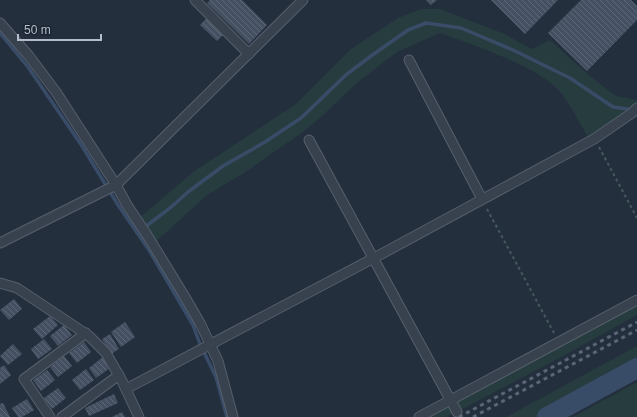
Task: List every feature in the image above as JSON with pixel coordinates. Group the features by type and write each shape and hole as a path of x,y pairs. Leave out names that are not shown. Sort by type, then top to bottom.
{"street":[{"path":"195,0 249,54"},
{"path":"0,243 116,185 303,0"},
{"path":"0,22 29,56 56,92 116,185 185,297 201,325 218,361 233,417"},
{"path":"409,60 482,199"},
{"path":"126,389 374,258 594,139 637,108"},
{"path":"310,140 457,412"},
{"path":"2,287 17,288 86,333 106,353 119,375 139,417"},
{"path":"419,417 637,300"},
{"path":"50,417 24,379 86,333"},
{"path":"62,417 119,375"}],"path":[{"path":"594,139 637,218"},
{"path":"482,199 559,341"}],"green space":[{"path":"421,9 440,9 502,33 532,49 550,40 591,77 616,96 637,100 637,106 590,141 566,99 552,84 539,75 506,58 440,33 397,52 358,82 303,132 244,173 207,195 153,244 137,220 193,172 296,104 351,49 398,18"},
{"path":"637,302 637,315 550,363 447,417 419,417"},
{"path":"637,346 637,377 560,417 506,417"},
{"path":"637,382 637,417 573,417"}],"building":[{"path":"210,0 242,0 267,25 249,44 207,3"},
{"path":"426,0 437,0 431,5"},
{"path":"491,0 558,0 525,34"},
{"path":"581,0 631,0 637,6 637,20 587,71 548,33"},
{"path":"207,18 224,34 217,41 200,25"},
{"path":"14,299 22,309 9,320 0,310"},
{"path":"50,316 58,325 42,339 33,329"},
{"path":"125,322 135,337 121,347 111,332"},
{"path":"64,325 72,335 58,346 50,336"},
{"path":"110,334 119,349 111,354 102,339"},
{"path":"44,339 52,349 38,359 31,349"},
{"path":"84,342 91,352 77,363 69,353"},
{"path":"13,344 22,354 8,365 0,356"},
{"path":"64,356 72,366 58,377 50,367"},
{"path":"103,357 110,368 96,378 89,368"},
{"path":"4,365 11,375 0,384 0,368"},
{"path":"86,369 94,380 80,390 72,380"},
{"path":"47,370 55,380 41,391 33,380"},
{"path":"58,388 66,398 52,409 44,398"},
{"path":"114,394 118,403 89,416 85,408"},
{"path":"27,399 34,410 22,417 18,417 12,408"},
{"path":"3,403 10,417 0,417 0,404"},
{"path":"122,412 125,417 112,417"}],"waterway":[{"path":"137,233 223,166 265,142 301,118 347,74 371,56 408,30 426,23 461,28 513,50 570,78 613,107 633,110 637,115"},
{"path":"0,33 28,67 82,146 118,205 149,250 193,325 200,344 216,377 227,417"},
{"path":"547,417 637,368"}],"railway":[{"path":"459,417 637,322"},
{"path":"473,417 637,330"}]}
